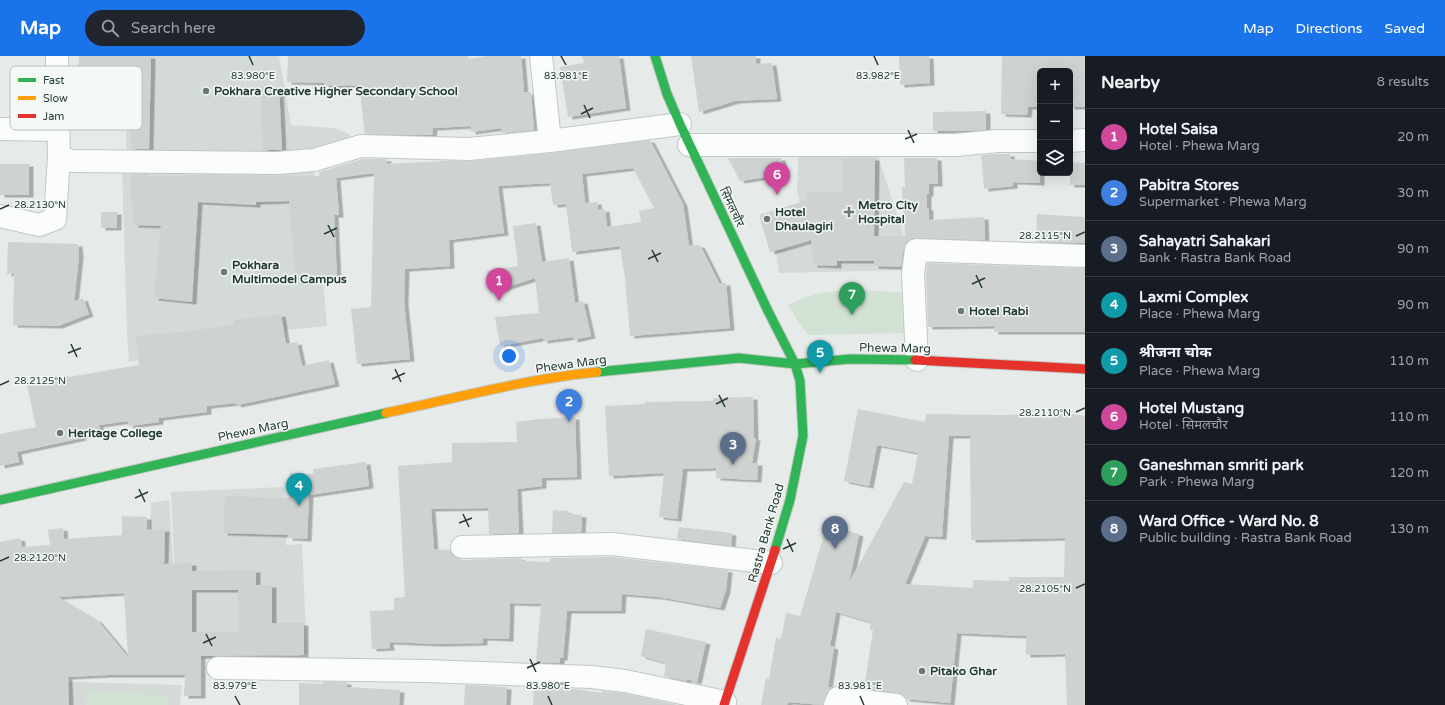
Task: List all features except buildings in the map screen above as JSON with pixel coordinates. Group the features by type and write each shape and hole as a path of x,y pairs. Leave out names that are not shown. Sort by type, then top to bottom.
{"main road":[{"name":"सिमलचौर","path":"655,56 667,94 689,145 768,311 795,364"},
{"name":"Phewa Marg","path":"0,500 503,387 576,374 739,358 795,364 850,360 917,360 1085,369"},
{"name":"Rastra Bank Road","path":"724,704 772,563 790,500 803,436 800,381 795,364"}],"street":[{"path":"57,56 57,66"},
{"path":"541,56 550,141"},
{"path":"59,157 72,161 277,163 314,160 361,146 469,149 550,141 680,124"},
{"path":"0,129 10,129"},
{"path":"0,216 39,225 55,219 59,157 58,130"},
{"path":"1073,140 1085,140"},
{"path":"689,145 956,145 997,141 1037,141"},
{"path":"917,360 914,273 916,250 1085,256"},
{"path":"462,547 612,544 772,563"},
{"path":"218,668 418,671 592,678 625,681 724,704"},
{"path":"835,705 838,698 896,705"}],"shaded area":[{"name":"Pokhara Creative Higher Secondary School","path":"128,56 279,56 291,125 335,128 350,134 343,146 318,155 126,156 127,130 142,130 142,66 128,66"},
{"name":"Metro City Hospital","path":"877,153 903,233 906,270 779,273 776,251 810,243 797,192 798,157"},
{"name":"Pokhara Multimodel Campus","path":"314,168 327,326 286,330 287,341 237,351 227,346 129,362 122,169"},
{"path":"284,487 286,545 302,544 307,654 179,661 171,492"},
{"path":"169,500 174,573 148,574 151,503"},
{"path":"0,680 182,685 180,705 0,705"}],"green space":[{"path":"859,290 909,293 909,333 809,335 800,325 788,305 806,297 823,293"},
{"path":"87,690 169,696 168,705 86,705"}],"traffic: fast":[{"path":"655,56 667,94 680,124 768,311 795,364 800,381 803,436 790,500 775,550"},
{"path":"597,372 739,358 795,364 850,359 915,360"},
{"path":"0,500 386,413"}],"traffic: slow":[{"path":"386,413 517,384 597,372"}],"traffic: jam":[{"path":"915,360 1085,369"},
{"path":"724,705 775,550"}],"place":[{"name":"Pokhara Creative Higher Secondary School","path":"206,91"},
{"name":"Hotel Mustang","path":"777,195"},
{"name":"Metro City Hospital","path":"849,212"},
{"name":"Hotel Dhaulagiri","path":"767,219"},
{"name":"Pokhara Multimodel Campus","path":"224,272"},
{"name":"Hotel Saisa","path":"499,301"},
{"name":"Hotel Rabi","path":"961,311"},
{"name":"Ganeshman smriti park","path":"852,315"},
{"name":"श्रीजना चोक","path":"820,373"},
{"name":"Pabitra Stores","path":"569,422"},
{"name":"Heritage College","path":"60,433"},
{"name":"Sahayatri Sahakari","path":"733,465"},
{"name":"Laxmi Complex","path":"299,506"},
{"name":"Ward Office - Ward No. 8","path":"835,549"},
{"name":"Pitako Ghar","path":"922,671"}]}
